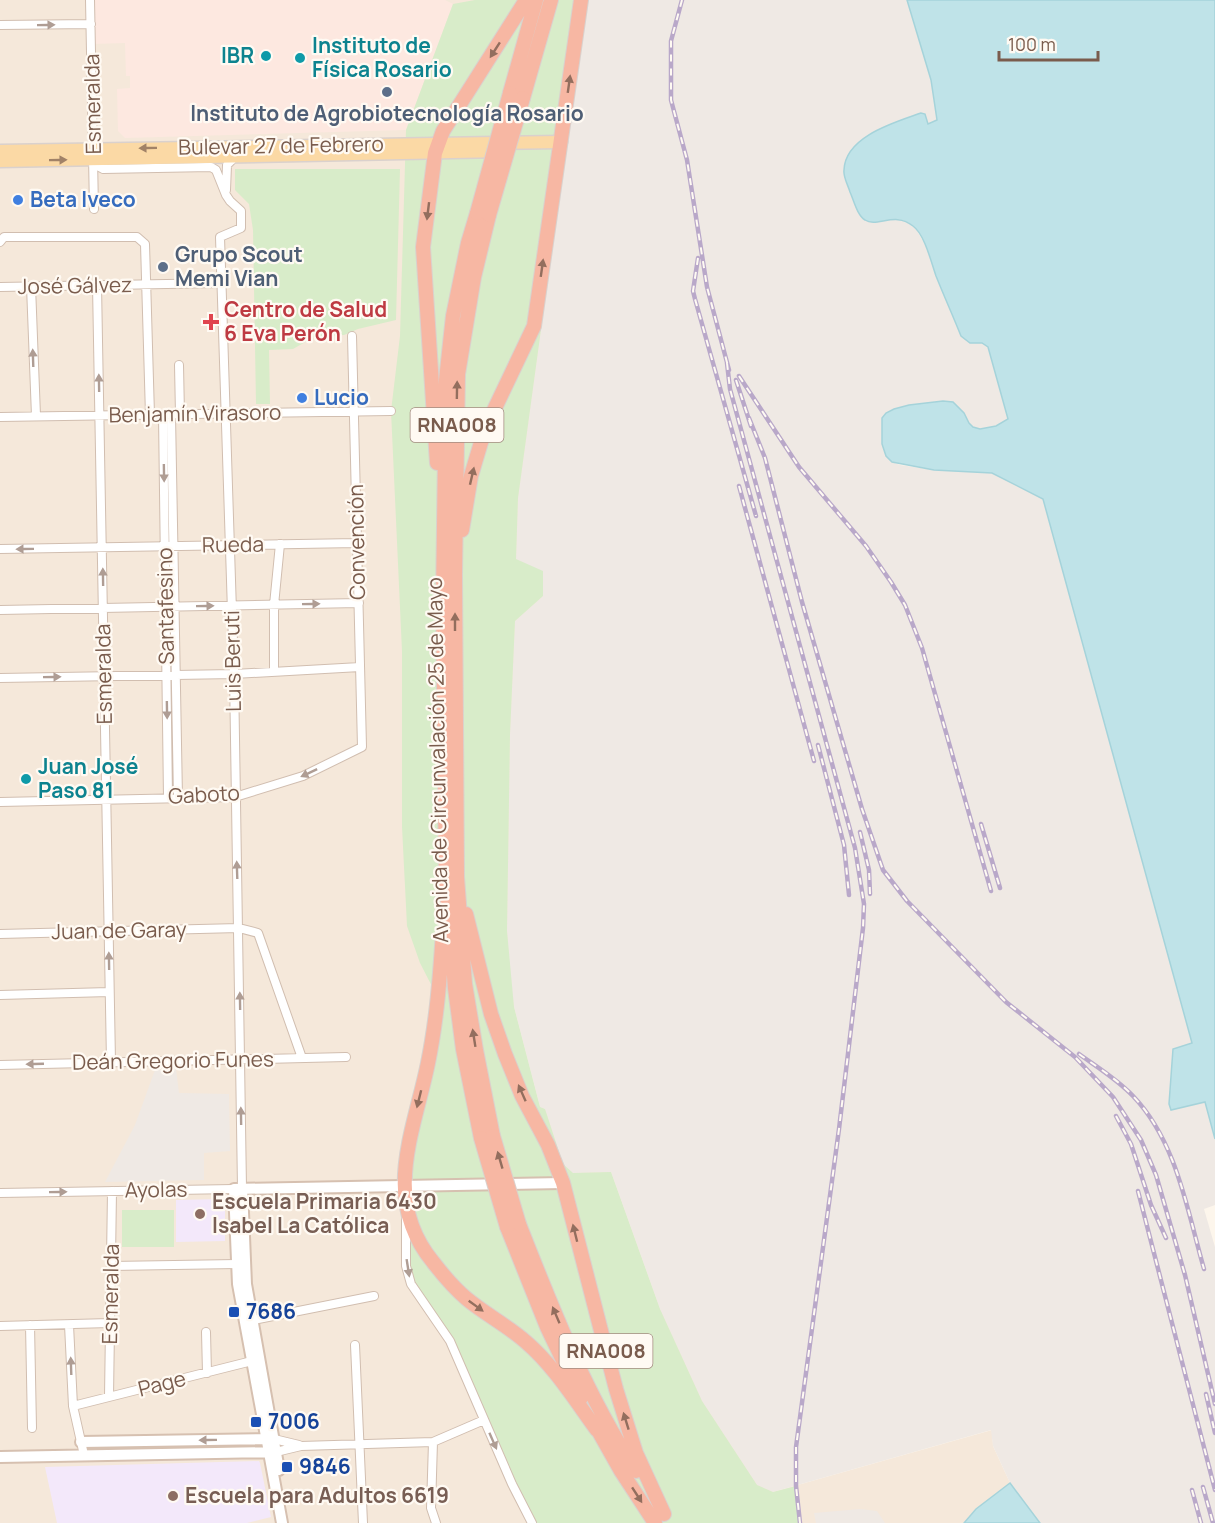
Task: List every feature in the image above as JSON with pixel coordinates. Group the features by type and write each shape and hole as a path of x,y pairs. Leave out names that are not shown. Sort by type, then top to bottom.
{"highway":[{"path":"444,553 423,247 437,149 452,117 526,0"},
{"name":"Avenida de Circunvalación 25 de Mayo","path":"517,95 536,0"},
{"name":"Avenida de Circunvalación 25 de Mayo","path":"552,0 517,95 468,274 453,316 446,380 444,553 452,879 487,1137 513,1225 547,1327 597,1430 621,1471 663,1520"},
{"path":"560,146 581,0"},
{"name":"RNA008","path":"455,575 471,476 485,429 534,326 560,146"},
{"name":"Avenida de Circunvalación 25 de Mayo","path":"452,879 458,374 468,274"},
{"path":"452,879 491,1014 522,1096 548,1145 563,1183"},
{"name":"RNA008","path":"405,1185 407,1145 428,1064 439,1000 452,879"},
{"name":"RNA008","path":"563,1183 616,1389 636,1453 663,1520"},
{"path":"405,1185 406,1209 418,1239 432,1262 465,1298 525,1341 548,1365 597,1430"},
{"name":"Avenida de Circunvalación 25 de Mayo","path":"513,1225 584,1377 663,1520"}],"main road":[{"name":"Bulevar 27 de Febrero","path":"0,161 560,146"},
{"name":"Bulevar 27 de Febrero","path":"0,151 94,157 234,158 437,149"}],"street":[{"name":"Esmeralda","path":"90,0 94,209"},
{"path":"0,26 92,24"},
{"name":"Luis Beruti","path":"94,157 103,169 210,167 216,170 230,201 242,211 242,228 220,237 227,414 239,928 238,1188"},
{"path":"226,195 227,165 234,158"},
{"path":"2,239 137,237 145,244 150,415"},
{"name":"José Gálvez","path":"0,287 222,283"},
{"name":"Esmeralda","path":"97,285 111,1062"},
{"path":"31,286 36,416"},
{"name":"Convención","path":"352,336 362,747"},
{"name":"Santafesino","path":"168,798 167,675 170,607 171,415 179,365"},
{"name":"Benjamín Virasoro","path":"0,417 391,411"},
{"name":"Rueda","path":"0,549 357,543"},
{"path":"274,672 274,605 280,544"},
{"path":"0,610 359,603"},
{"name":"Santafesino","path":"170,607 176,675 178,798"},
{"path":"0,678 234,674 360,668"},
{"name":"Gaboto","path":"0,802 235,797 303,776 362,747"},
{"path":"239,928 258,933 302,1058"},
{"name":"Juan de Garay","path":"0,934 239,928"},
{"path":"0,995 109,992"},
{"name":"Deán Gregorio Funes","path":"0,1065 346,1057"},
{"name":"Ayolas","path":"0,1193 563,1183"},
{"path":"238,1188 237,1264 270,1439 282,1523"},
{"path":"238,1188 252,1361 270,1439"},
{"name":"Esmeralda","path":"110,1397 112,1191"},
{"path":"406,1209 406,1266 411,1284 450,1341 512,1484 532,1523"},
{"path":"111,1266 237,1264"},
{"path":"248,1321 374,1296"},
{"path":"0,1326 110,1323"},
{"path":"30,1325 33,1428"},
{"path":"69,1325 73,1406 84,1455"},
{"path":"206,1332 207,1372"},
{"path":"355,1345 363,1523"},
{"name":"Page","path":"73,1406 252,1361"},
{"path":"0,1457 272,1452 301,1446 433,1442 484,1420"},
{"path":"81,1442 270,1439 301,1446"},
{"path":"433,1442 431,1508 436,1523"},
{"path":"272,1452 289,1523"}],"shaded area":[{"path":"0,0 586,0 541,331 543,596 514,1007 540,1107 545,1109 611,1172 660,1309 773,1492 992,1430 993,1446 1010,1483 976,1509 964,1523 0,1523"},
{"path":"90,0 445,0 453,4 406,130 125,138 118,131 117,89 130,88 130,76 126,76 125,43 93,44"},
{"path":"586,0 907,0 931,80 937,120 928,124 925,114 921,113 844,170 845,180 856,207 885,220 897,218 914,226 926,246 961,336 970,343 982,343 988,347 1008,419 996,426 980,429 969,423 964,413 943,401 909,405 894,409 882,418 882,444 886,456 892,462 900,465 934,470 992,473 1043,499 1192,1043 1173,1049 1169,1104 1171,1110 1205,1102 1215,1139 1215,1205 1204,1209 1215,1247 1215,1523 1040,1523 1010,1483 993,1446 991,1430 773,1492 757,1485 702,1401 660,1309 611,1172 573,1173 563,1164 545,1109 540,1107 514,1007 510,977 507,931 510,734 515,621 543,596 516,559 518,498"},
{"path":"176,1069 179,1093 229,1094 230,1151 204,1153 204,1180 105,1182 135,1125 155,1070"},
{"name":"Escuela Primaria 6430 Isabel La Católica","path":"220,1199 225,1204 225,1241 176,1242 176,1200"},
{"path":"259,1461 271,1517 247,1523 57,1523 45,1467"},
{"path":"860,1509 877,1511 885,1523 816,1523 814,1513"}],"green space":[{"path":"475,0 586,0 518,498 516,559 543,571 543,596 515,621 510,734 507,931 514,1007 540,1107 545,1109 563,1164 573,1173 611,1172 660,1309 702,1401 757,1485 773,1492 796,1486 800,1523 532,1523 450,1341 419,1297 406,1266 405,1185 439,1000 420,963 407,926 402,827 402,651 391,411 400,336 406,130 453,4"},
{"path":"235,169 400,169 396,320 358,329 344,335 314,337 293,349 269,350 270,404 256,404 253,230 249,204 235,190"},
{"path":"122,1210 174,1210 174,1247 122,1247"}],"water":[{"path":"907,0 1215,0 1215,1139 1205,1102 1171,1110 1169,1104 1173,1049 1192,1043 1043,499 992,473 934,470 892,462 886,456 882,444 882,418 894,409 909,405 953,402 973,427 980,429 996,426 1008,419 988,347 982,343 970,343 961,336 927,249 917,230 900,220 870,222 865,220 856,207 844,175 847,158 853,148 873,132 921,113 925,114 928,124 937,120 931,80"},
{"path":"1010,1483 1040,1523 964,1523 976,1509"}],"railway":[{"path":"682,0 671,41 671,100 687,160 707,287 729,370"},
{"path":"698,258 693,291 756,516"},
{"path":"727,363 730,389 855,848 864,904 839,1129 796,1447 796,1486 800,1523"},
{"path":"739,376 799,467 866,546 905,605 922,648 991,891"},
{"path":"736,380 751,426"},
{"path":"749,418 765,458 802,602 862,809 883,870 907,901 1006,1002 1075,1057 1113,1097 1141,1140 1156,1175 1185,1275 1215,1404"},
{"path":"739,486 814,761"},
{"path":"818,745 844,845 849,895"},
{"path":"981,824 1000,888"},
{"path":"860,832 869,870 870,894"},
{"path":"1079,1054 1127,1090 1148,1114 1160,1134 1179,1178 1204,1269"},
{"path":"1116,1116 1131,1144 1151,1205 1166,1238"},
{"path":"1138,1191 1215,1490"},
{"path":"1206,1394 1215,1433"},
{"path":"1203,1487 1213,1523"},
{"path":"1192,1490 1201,1523"}],"place":[{"name":"IBR","path":"266,56"},
{"name":"Instituto de Física Rosario","path":"300,58"},
{"name":"Instituto de Agrobiotecnología Rosario","path":"387,92"},
{"name":"Beta Iveco","path":"18,200"},
{"name":"Grupo Scout Memi Vian","path":"163,267"},
{"name":"Centro de Salud 6 Eva Perón","path":"211,322"},
{"name":"Lucio","path":"302,398"},
{"name":"Juan José Paso 81","path":"26,779"},
{"name":"Escuela Primaria 6430 Isabel La Católica","path":"200,1214"},
{"name":"7686","path":"234,1312"},
{"name":"7006","path":"256,1422"},
{"name":"9846","path":"287,1467"},
{"name":"Escuela para Adultos 6619","path":"173,1496"}]}
